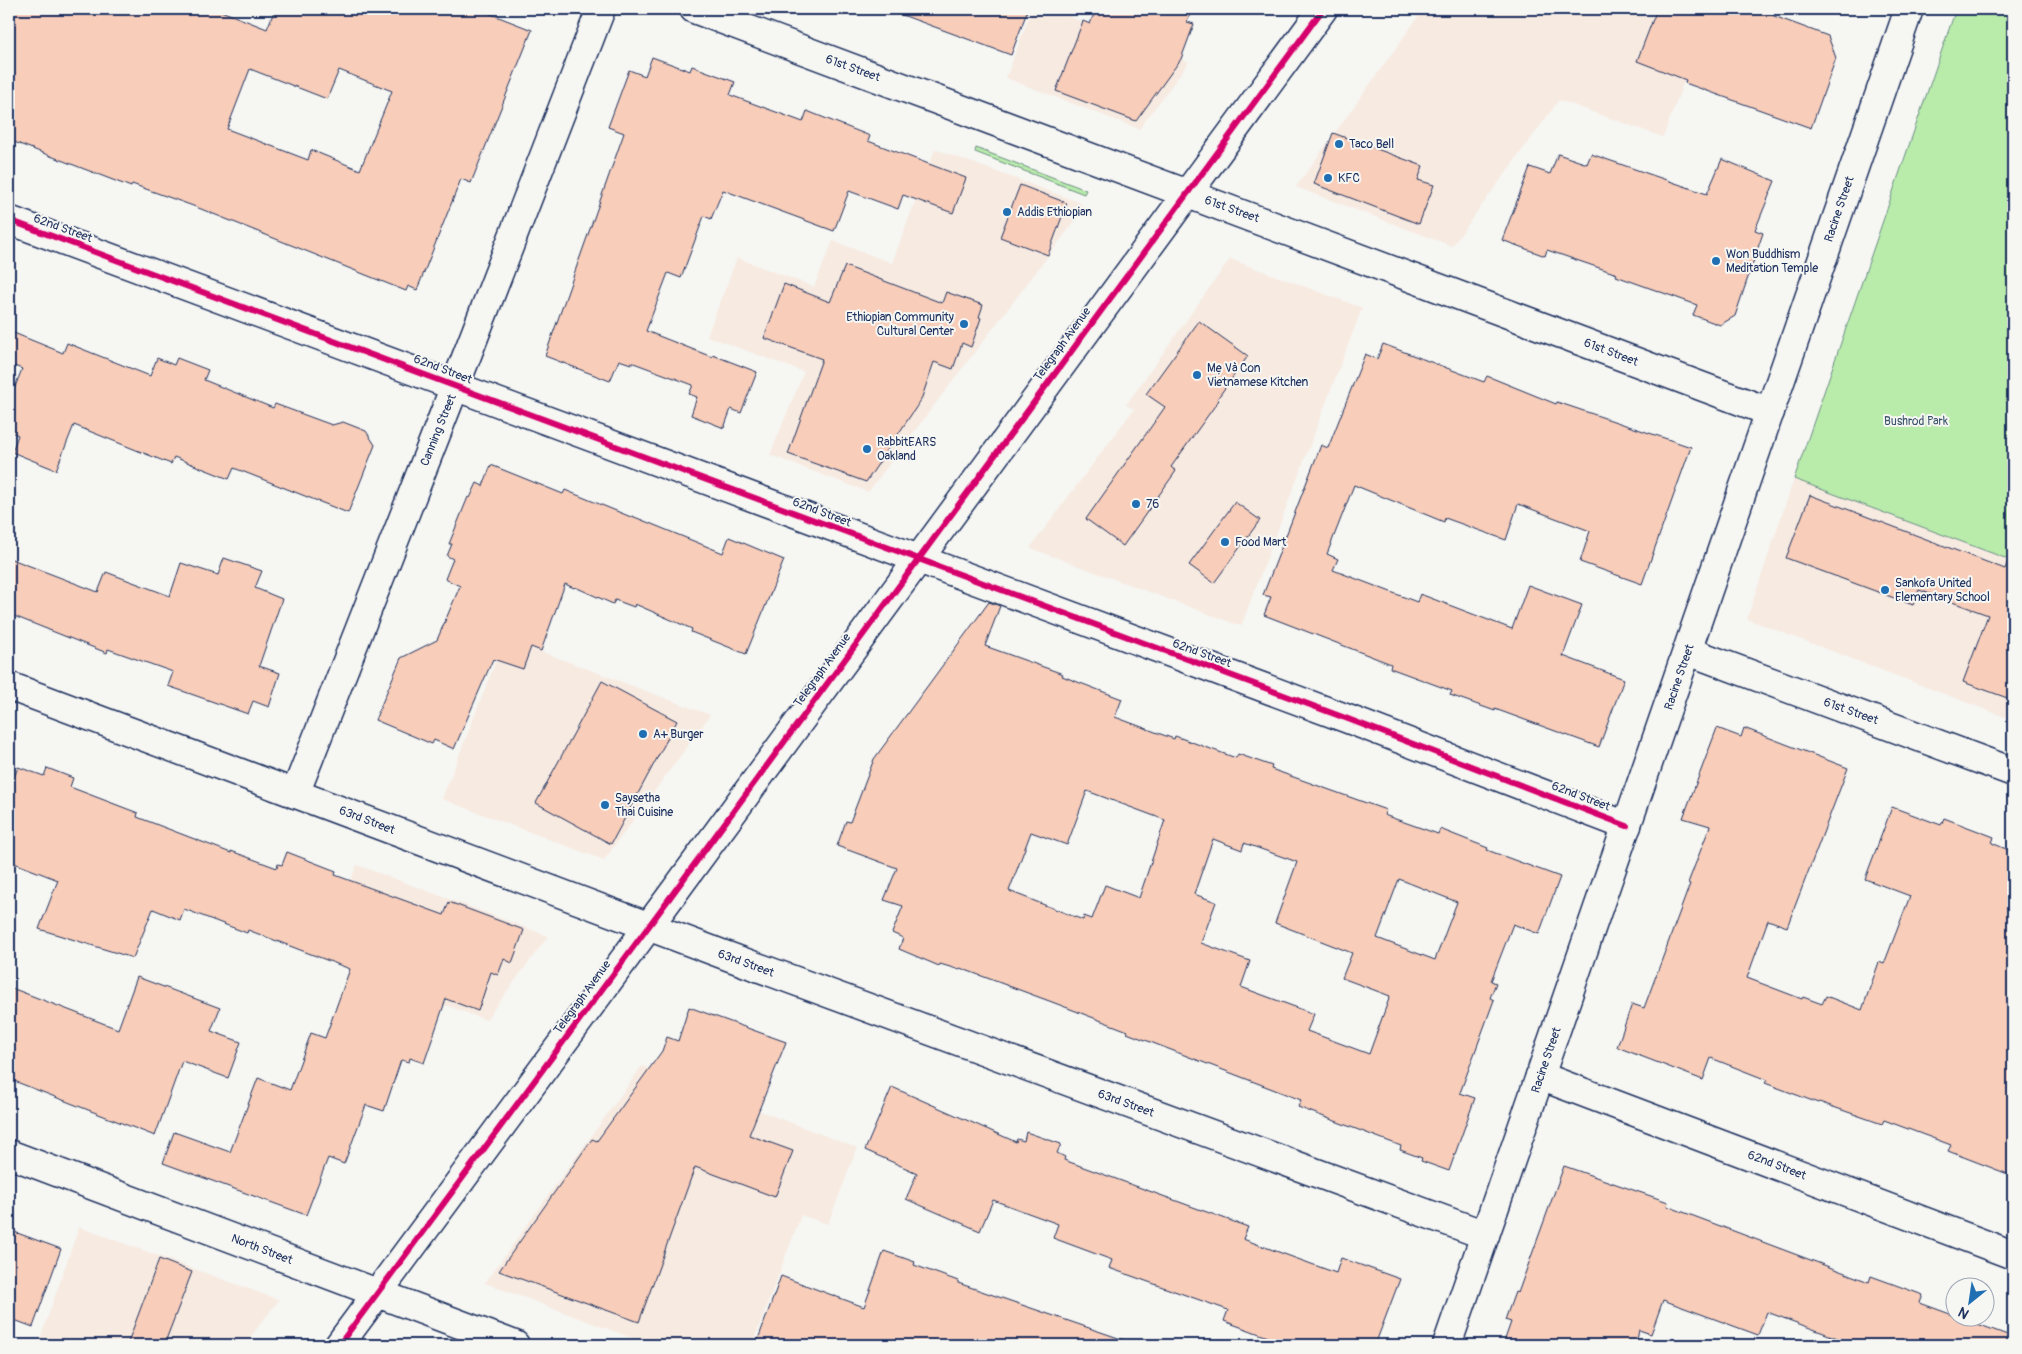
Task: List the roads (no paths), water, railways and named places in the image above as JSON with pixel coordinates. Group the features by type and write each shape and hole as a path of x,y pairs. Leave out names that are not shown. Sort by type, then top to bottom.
{"street":[{"name":"Canning Street","path":"295,794 456,386 601,9"},
{"name":"61st Street","path":"694,9 1770,412"},
{"name":"Telegraph Avenue","path":"339,1345 1323,9"},
{"name":"Racine Street","path":"1447,1345 1908,9"},
{"name":"62nd Street","path":"9,220 1339,716 1627,826"},
{"name":"61st Street","path":"1688,651 2013,772"},
{"name":"63rd Street","path":"9,686 648,926 1485,1235"},
{"name":"62nd Street","path":"1540,1076 2013,1255"},
{"name":"North Street","path":"9,1154 515,1345"}],"place":[{"name":"Taco Bell","path":"1339,144"},
{"name":"KFC","path":"1328,178"},
{"name":"Addis Ethiopian","path":"1007,212"},
{"name":"Won Buddhism Meditation Temple","path":"1716,261"},
{"name":"Ethiopian Community Cultural Center","path":"964,324"},
{"name":"Mẹ Và Con Vietnamese Kitchen","path":"1197,375"},
{"name":"RabbitEARS Oakland","path":"867,449"},
{"name":"76","path":"1136,504"},
{"name":"Food Mart","path":"1225,542"},
{"name":"Sankofa United Elementary School","path":"1885,590"},
{"name":"A+ Burger","path":"643,734"},
{"name":"Saysetha Thai Cuisine","path":"605,805"}],"park label":[{"name":"Bushrod Park","path":"1916,421"}]}
